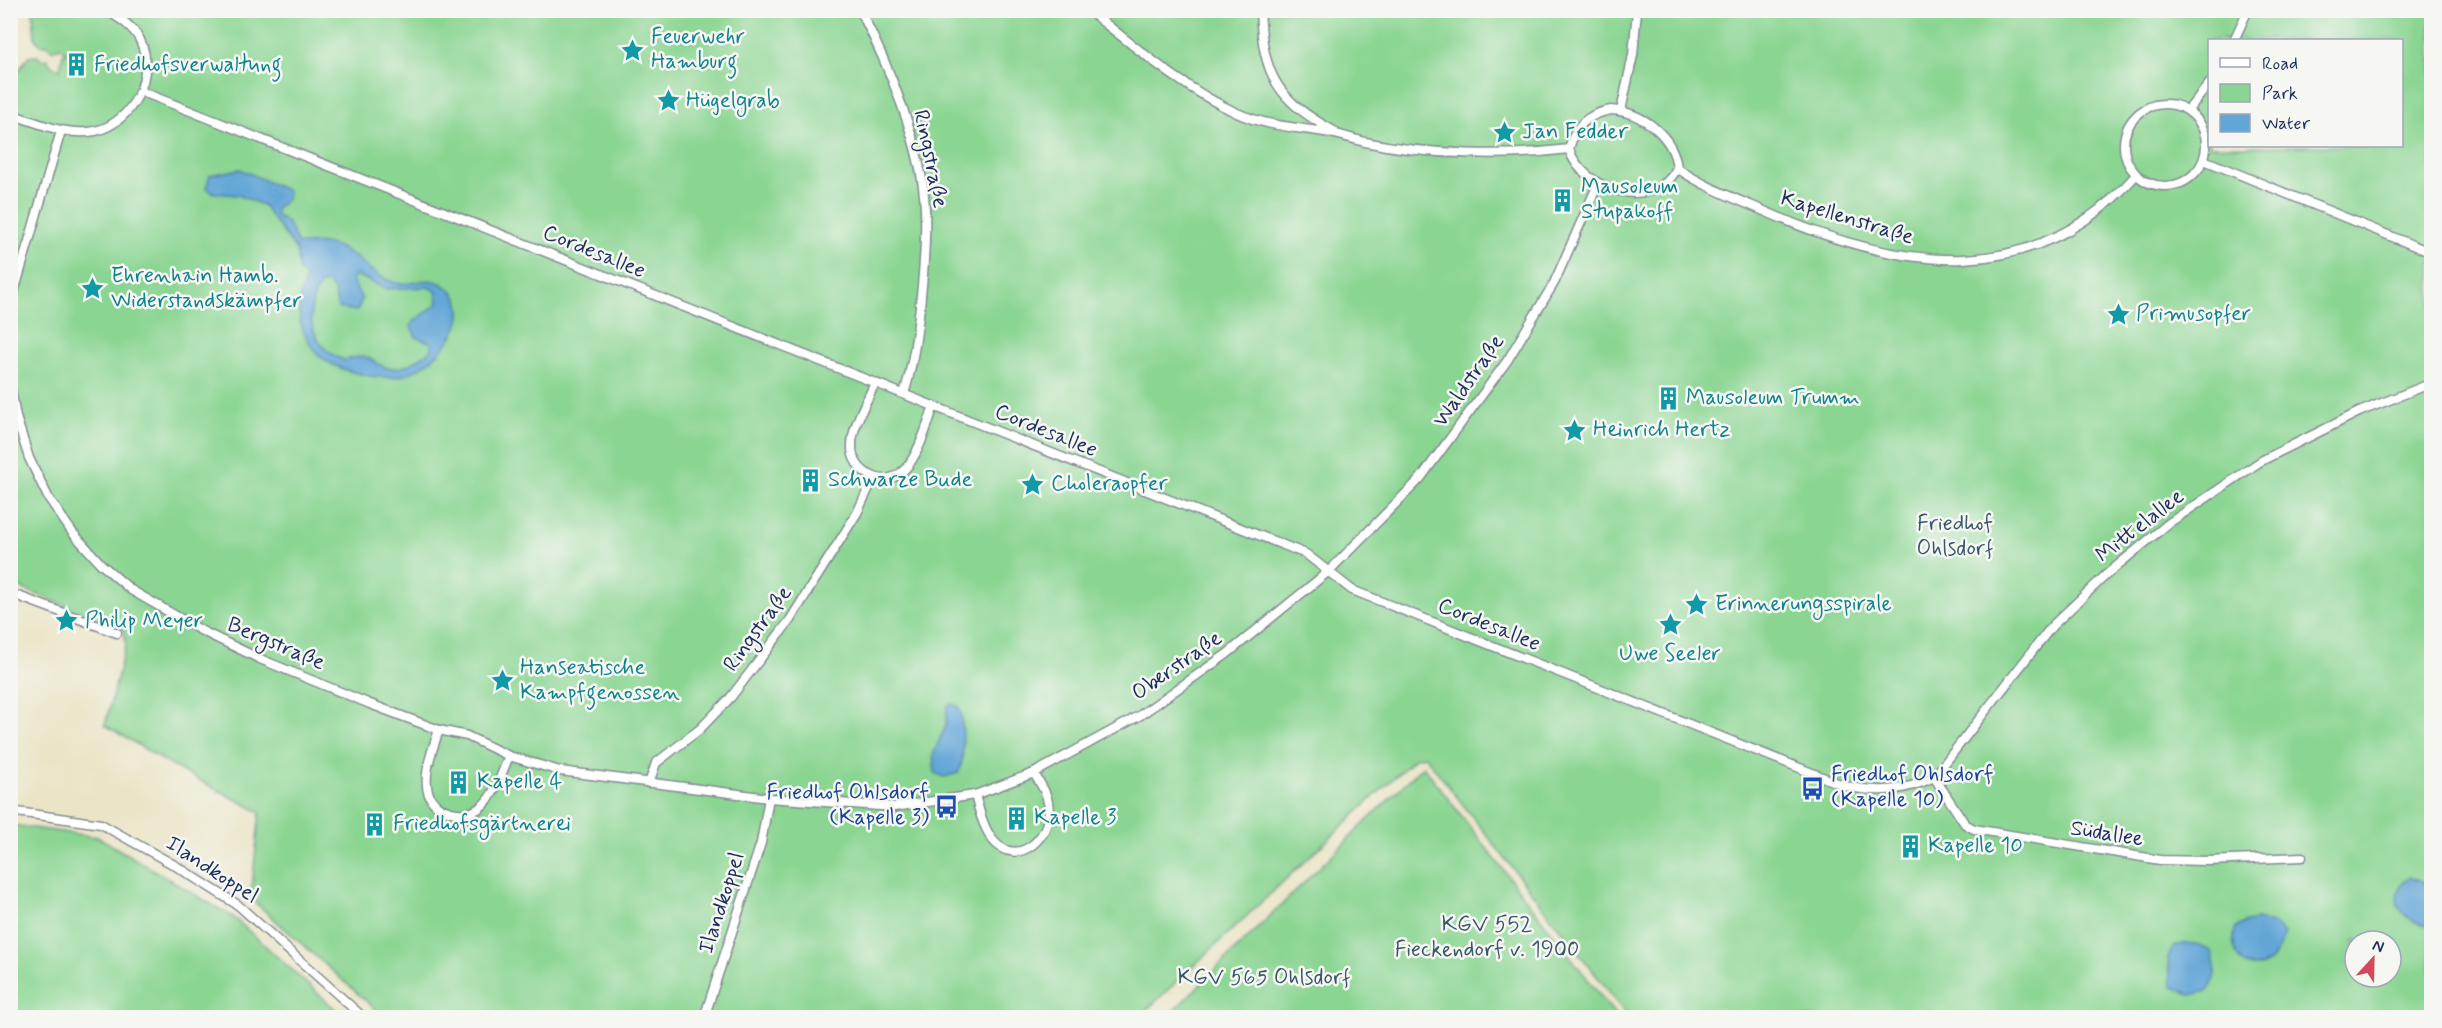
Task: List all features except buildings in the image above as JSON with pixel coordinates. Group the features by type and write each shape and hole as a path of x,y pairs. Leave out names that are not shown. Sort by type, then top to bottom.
{"street":[{"path":"10,114 61,131 95,131 122,118 140,91 145,74 141,42 130,27 106,10"},
{"name":"Ringstraße","path":"860,10 879,46 904,114 925,208 924,270 918,333 912,369 904,394"},
{"path":"1088,10 1177,79 1239,114 1277,127 1343,136 1367,142 1461,152 1540,152 1569,148"},
{"path":"1260,10 1264,54 1270,76 1288,100 1318,123 1343,136"},
{"path":"1621,111 1633,55 1637,10"},
{"path":"2234,39 2248,10"},
{"path":"2188,110 2208,85"},
{"name":"Cordesallee","path":"140,91 1306,554 1352,590 1845,786 1869,792 1888,791 1906,788 1934,777"},
{"path":"2160,103 2174,104 2188,110 2205,132 2204,160 2188,179 2177,184 2155,185 2136,175 2126,159 2123,140 2135,116 2146,107 2160,103"},
{"path":"1611,110 1621,111 1641,119 1660,133 1673,151 1677,168 1667,183 1640,192 1619,191 1598,184 1581,171 1569,148 1576,129 1590,117 1611,110"},
{"path":"10,306 61,131"},
{"path":"2204,160 2432,253"},
{"name":"Kapellenstraße","path":"1677,168 1711,188 1805,229 1877,250 1936,261 1993,256 2039,244 2080,224 2136,175"},
{"name":"Waldstraße","path":"1329,571 1420,479 1501,369 1550,290 1598,184"},
{"path":"874,382 854,435 852,448 855,460 863,471 874,477 886,478 898,475 907,468 934,406"},
{"name":"Mittelallee","path":"1934,777 2052,626 2107,574 2169,523 2261,461 2359,412 2432,383"},
{"name":"Bergstraße","path":"10,384 16,417 29,458 48,496 72,532 101,564 131,590 196,628 260,659 439,730 466,736 509,756 560,771 706,791"},
{"name":"Ringstraße","path":"649,783 656,763 700,729 731,697 790,620 857,513 874,477"},
{"name":"Oberstraße","path":"706,791 894,807 975,795 1034,773 1139,716 1227,654 1329,571"},
{"path":"10,593 117,633"},
{"path":"439,730 426,766 426,778 429,794 437,806 447,811 462,813 474,811 483,805 495,788 509,756"},
{"path":"975,795 982,821 993,840 1004,848 1019,851 1030,847 1041,840 1049,814 1047,797 1034,773"},
{"name":"Südallee","path":"1934,777 1965,824 1974,829 2123,856 2160,860 2208,861 2302,856"},
{"name":"Ilandkoppel","path":"704,1017 762,843 769,798"},
{"name":"Ilandkoppel","path":"10,811 101,824 176,866 238,905 364,1017"}],"green space":[{"name":"Friedhof Ohlsdorf","path":"33,10 2431,11 2432,886 2414,879 2397,904 2411,919 2431,926 2431,1008 2416,1012 2408,1018 2083,1018 2078,1015 2050,1018 1629,1017 1425,756 1415,758 1139,1017 384,1017 247,895 252,886 260,812 176,768 105,725 126,644 123,629 11,584 10,117 17,102 11,97 10,83 28,57 37,56 42,60 48,59 51,66 60,69 63,54 67,53 60,47 52,50 48,45 41,45 35,39"},
{"path":"1423,766 1617,1017 1167,1017"},
{"path":"11,825 98,837 233,917 344,1017 11,1017"}],"water":[{"path":"240,169 288,191 287,199 276,209 276,215 288,223 298,244 320,243 337,246 381,277 396,283 408,284 429,280 440,283 454,293 460,306 459,319 454,333 433,358 420,368 400,376 366,375 330,363 312,347 300,321 300,296 306,278 299,271 296,250 263,205 238,195 214,193 206,188 210,175","holes":["356,275 386,289 428,287 436,291 438,303 412,323 411,327 416,337 432,343 432,349 408,365 387,368 363,356 344,360 333,355 324,347 313,328 311,318 312,307 320,285 327,282 334,290 338,308 357,311 362,299 352,280"]},
{"path":"950,704 958,706 960,711 963,750 958,773 944,777 935,773 933,755 946,725 947,708"},
{"path":"2409,877 2431,886 2431,926 2413,920 2400,909 2397,901 2398,894 2401,885"},
{"path":"2257,920 2274,924 2284,934 2278,950 2269,961 2260,966 2250,966 2242,962 2236,954 2234,942 2236,927"},
{"path":"2186,943 2196,944 2211,951 2215,971 2208,991 2191,995 2171,986 2168,957 2173,947"}],"place":[{"name":"Feuerwehr Hamburg","path":"633,50"},
{"name":"Friedhofsverwaltung","path":"76,65"},
{"name":"Hügelgrab","path":"668,101"},
{"name":"Jan Fedder","path":"1504,132"},
{"name":"Mausoleum Stupakoff","path":"1563,200"},
{"name":"Ehrenhain Hamb. Widerstandskämpfer","path":"93,289"},
{"name":"Primusopfer","path":"2118,314"},
{"name":"Mausoleum Trumm","path":"1668,398"},
{"name":"Heinrich Hertz","path":"1575,430"},
{"name":"Schwarze Bude","path":"810,480"},
{"name":"Choleraopfer","path":"1033,484"},
{"name":"Erinnerungsspirale","path":"1697,604"},
{"name":"Philip Meyer","path":"67,621"},
{"name":"Uwe Seeler","path":"1670,625"},
{"name":"Hanseatische Kampfgenossen","path":"502,681"},
{"name":"Kapelle 4","path":"459,782"},
{"name":"Friedhof Ohlsdorf (Kapelle 10)","path":"1813,788"},
{"name":"Friedhof Ohlsdorf (Kapelle 3)","path":"947,806"},
{"name":"Kapelle 3","path":"1016,818"},
{"name":"Friedhofsgärtnerei","path":"375,824"},
{"name":"Kapelle 10","path":"1910,846"}],"park label":[{"name":"KGV 552 Fieckendorf v. 1900","path":"1487,938"},
{"name":"KGV 565 Ohlsdorf","path":"1264,978"}]}
